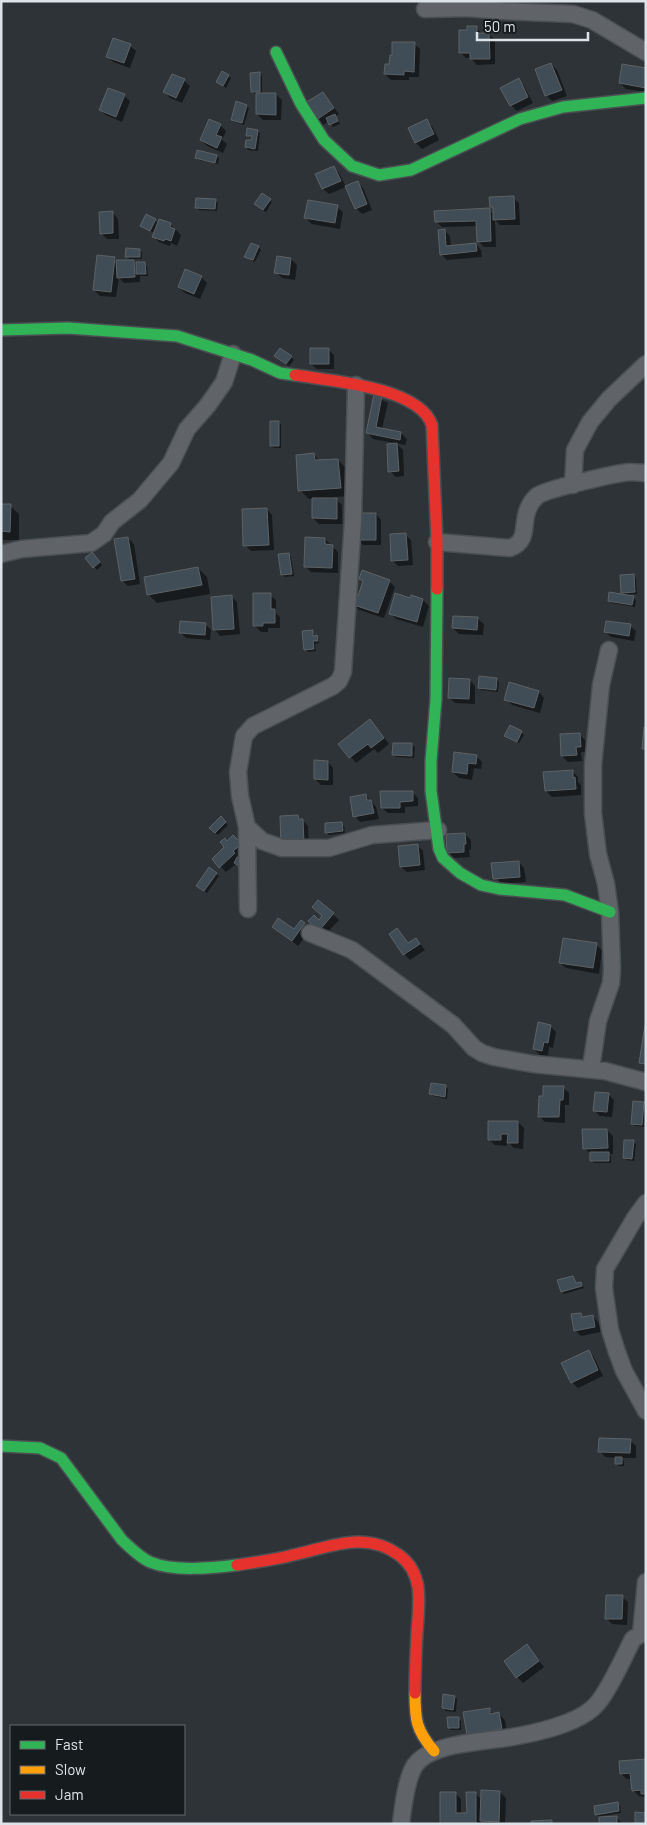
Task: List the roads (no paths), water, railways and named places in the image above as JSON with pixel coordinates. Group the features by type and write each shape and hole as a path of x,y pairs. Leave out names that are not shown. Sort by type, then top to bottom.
{"street":[{"path":"424,9 467,8 503,12 572,14 592,20 646,52"},
{"path":"276,52 301,104 324,140 352,166 379,175 411,170 520,119 564,108 646,98"},
{"path":"1,330 68,328 158,334 192,340 252,360 280,373 356,385 401,396 417,404 429,416 432,425 437,542 436,699 431,761 431,791 438,830 439,849 443,858 469,880 481,885 499,889 565,895 610,912"},
{"path":"1,554 22,549 91,543 104,534 112,522 140,500 171,463 187,429 208,405 224,382 233,354"},
{"path":"574,485 575,450 590,422 609,399 646,364"},
{"path":"248,910 247,827 238,786 238,772 244,736 253,726 333,686 339,681 343,672 353,520 356,385"},
{"path":"437,542 510,548 522,540 528,507 538,495 630,472 646,473"},
{"path":"591,1068 598,1021 611,983 610,912 606,884 598,854 593,813 593,764 601,685 608,650"},
{"path":"247,827 262,841 282,848 329,848 372,835 438,830"},
{"path":"310,933 352,950 440,1014 474,1048 482,1053 494,1057 561,1068 591,1068 646,1082"},
{"path":"646,1203 621,1240 605,1269 604,1288 610,1330 617,1352 624,1372 646,1411"},
{"path":"1,1446 35,1447 61,1458 120,1538 152,1563 190,1568 220,1567 292,1555 347,1542 378,1542 393,1550 413,1570 416,1579 418,1606 415,1680 416,1717 419,1731 434,1751"},
{"path":"401,1824 412,1772 418,1762 434,1751 445,1746 538,1732 584,1715 600,1700 634,1639 643,1634 646,1582"}]}
